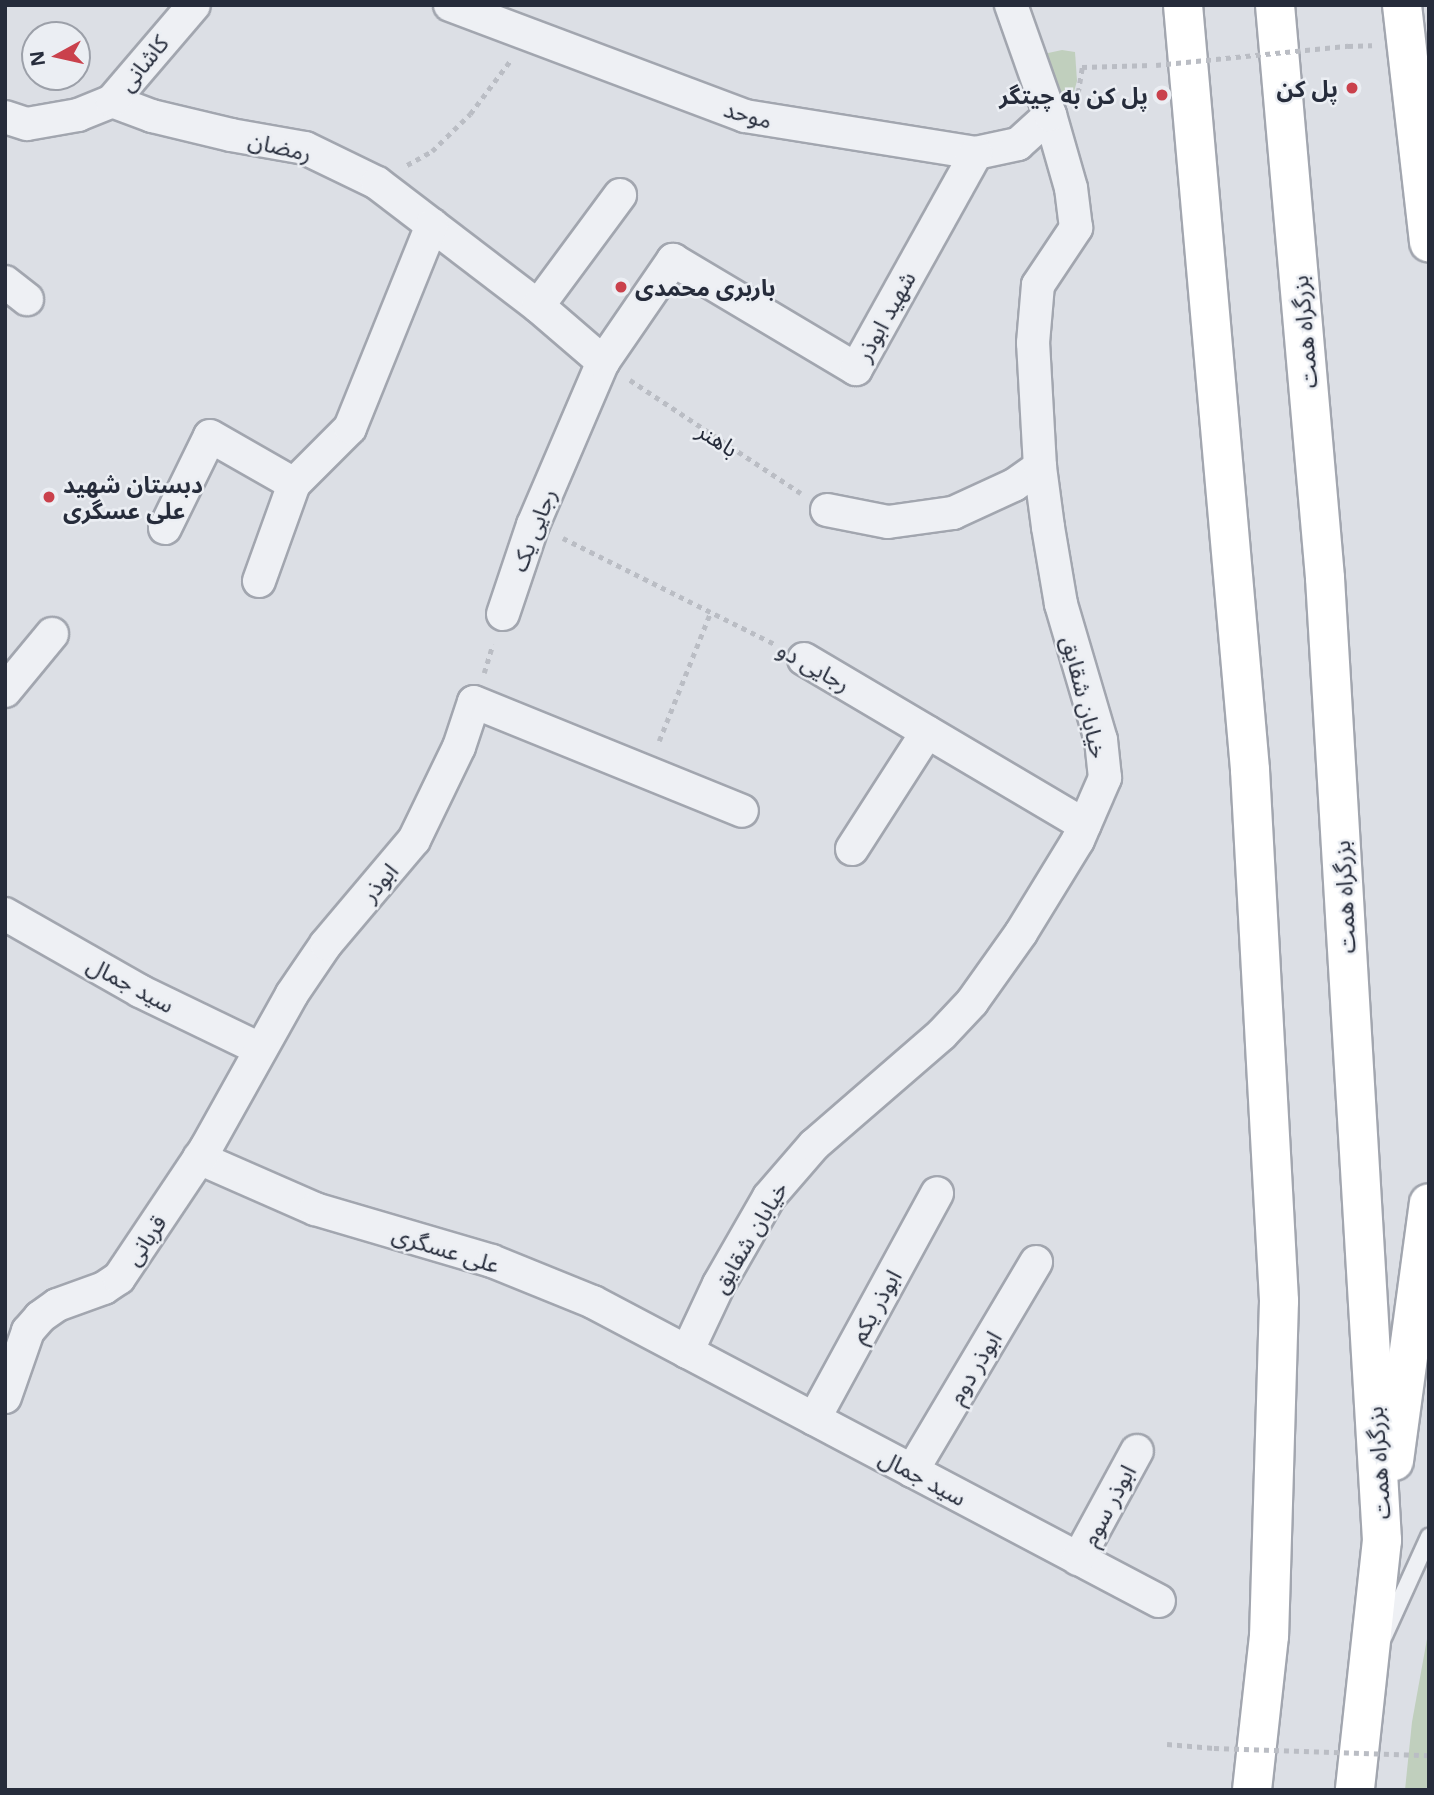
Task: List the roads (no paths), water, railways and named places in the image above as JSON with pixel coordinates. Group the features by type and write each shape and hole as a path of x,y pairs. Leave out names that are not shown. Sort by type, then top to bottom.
{"highway":[{"path":"1184,5 1250,770 1279,1301 1269,1636 1252,1790"},
{"name":"بزرگراه همت","path":"1275,5 1325,578 1382,1540 1355,1790"},
{"path":"1402,5 1406,49 1422,109 1429,242"},
{"path":"1382,1540 1429,1203"}],"street":[{"name":"کاشانی","path":"5,117 27,124 78,115 111,101 194,5"},
{"name":"موحد","path":"450,5 745,117 975,152 1018,144 1050,115"},
{"name":"خیابان شقایق","path":"687,1352 719,1284 769,1196 814,1145 942,1034 972,1002 1021,933 1086,825 1105,778 1101,740 1061,604 1040,467 1033,343 1038,285 1076,228 1071,188 1050,115 1011,5"},
{"name":"رمضان","path":"111,101 152,117 305,148 377,183 432,225"},
{"name":"شهید ابوذر","path":"603,362 673,260 856,369 975,152"},
{"path":"538,306 621,195"},
{"path":"259,580 294,484 350,428 432,225 538,306 603,362"},
{"name":"رجایی یک","path":"503,614 533,525 603,362"},
{"path":"165,528 210,436 294,484"},
{"path":"827,510 888,522 953,513 1014,485 1040,467"},
{"path":"5,691 52,634"},
{"name":"رجایی دو","path":"804,659 1086,825"},
{"name":"ابوذر","path":"260,1049 327,944 414,840 459,747 474,702 645,774 742,811"},
{"path":"852,849 927,732"},
{"name":"سید جمال","path":"5,914 140,991 260,1049"},
{"name":"قربانی","path":"5,1396 29,1331 40,1317 57,1306 104,1288 119,1278 199,1158 260,1049"},
{"name":"علی عسگری","path":"199,1158 315,1209 492,1261 593,1302 687,1352"},
{"name":"ابوذر یکم","path":"814,1419 937,1194"},
{"name":"ابوذر دوم","path":"912,1471 1035,1262"},
{"name":"سید جمال","path":"687,1352 1158,1601"},
{"name":"ابوذر سوم","path":"1078,1559 1137,1451"}],"lane":[{"path":"1366,1677 1429,1537"}],"place":[{"name":"پل کن","path":"1352,88"},
{"name":"پل کن به چیتگر","path":"1162,95"},
{"name":"باربری محمدی","path":"621,287"},
{"name":"دبستان شهید علی عسگری","path":"49,497"}]}
